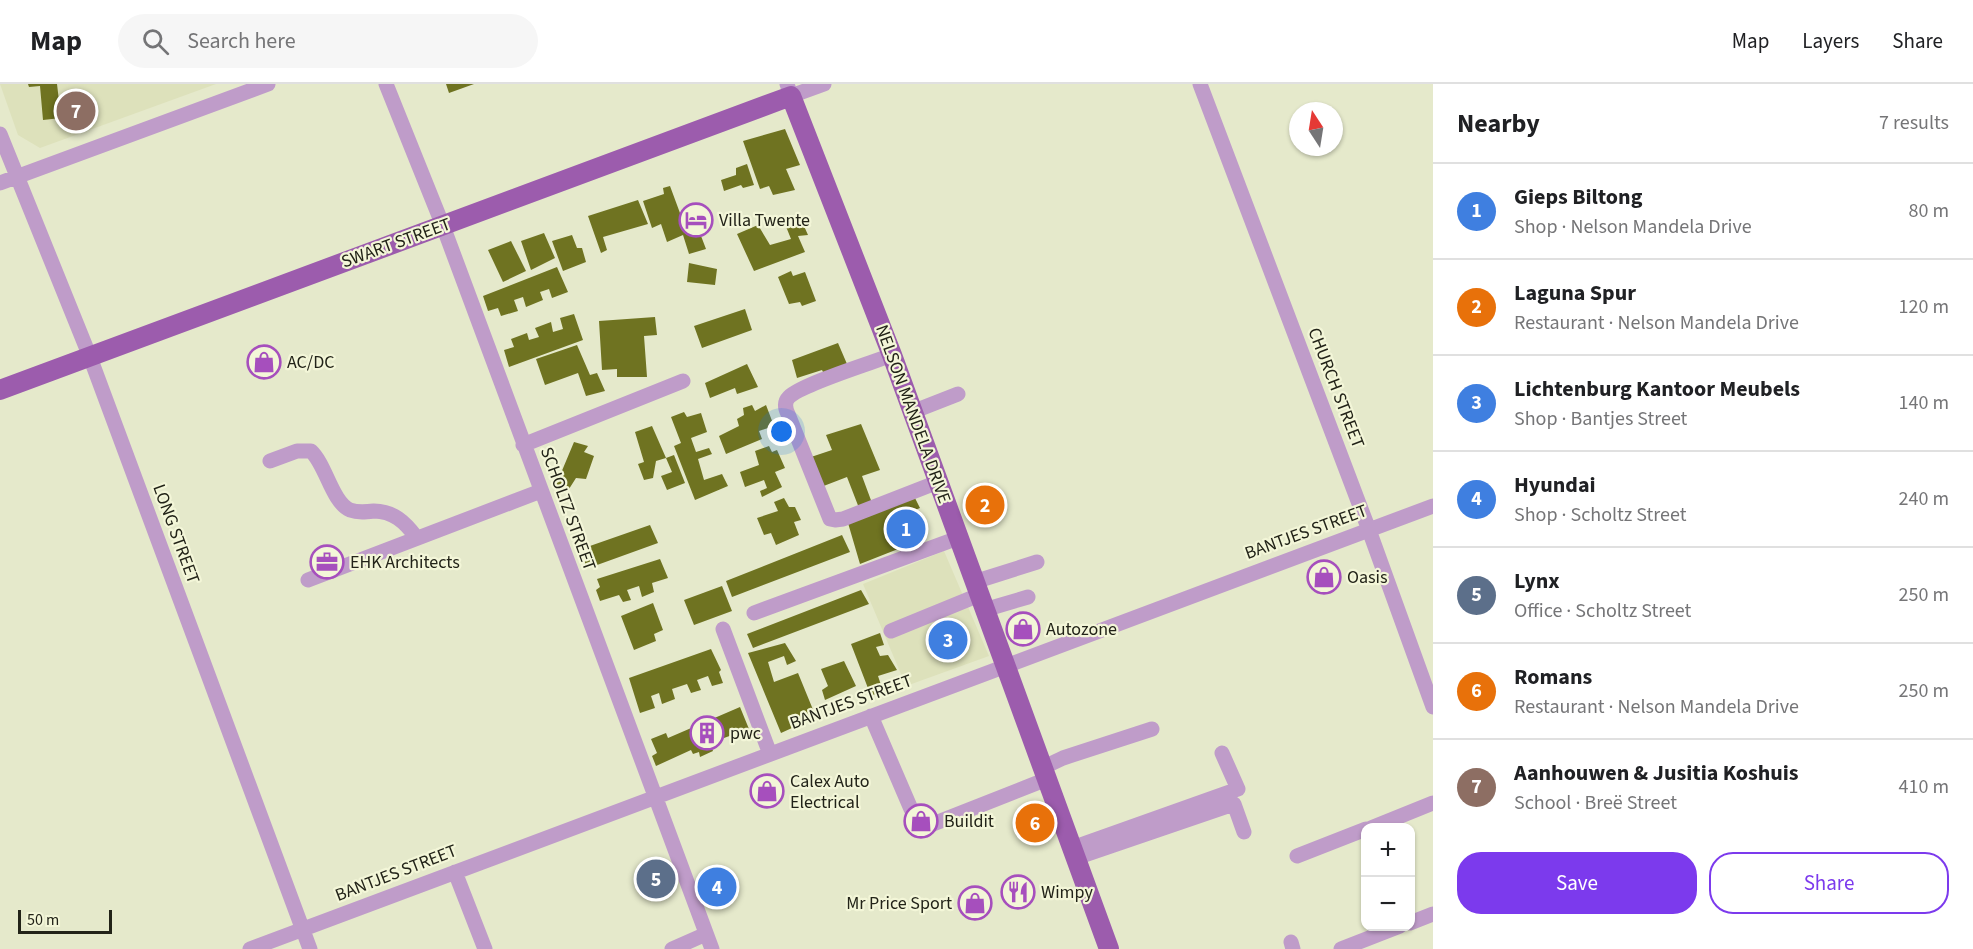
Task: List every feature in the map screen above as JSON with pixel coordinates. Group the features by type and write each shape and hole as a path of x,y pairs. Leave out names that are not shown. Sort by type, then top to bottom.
{"main road":[{"name":"SWART STREET","path":"0,390 443,226 789,90"},
{"name":"NELSON MANDELA DRIVE","path":"789,90 892,355 1109,949"}],"street":[{"path":"0,183 268,84"},
{"name":"SCHOLTZ STREET","path":"386,84 443,226 712,949"},
{"path":"789,90 824,84"},
{"name":"CHURCH STREET","path":"1200,84 1369,530 1433,707"},
{"name":"LONG STREET","path":"0,134 90,357 310,949"},
{"path":"892,355 791,395 785,406 830,519 843,519 938,482"},
{"path":"523,445 683,381"},
{"path":"912,412 958,394"},
{"path":"270,461 297,451 311,451 322,464 331,485 345,506 356,512 391,513 409,527 416,537"},
{"path":"308,580 541,491"},
{"name":"BANTJES STREET","path":"250,949 1433,506"},
{"path":"754,613 958,538"},
{"path":"891,631 979,596 1037,562"},
{"path":"979,596 1028,597"},
{"path":"723,629 770,753"},
{"path":"871,716 911,809 933,824 1045,773 1063,758 1152,729"},
{"path":"1074,853 1238,789 1222,753"},
{"path":"1383,823 1433,803"},
{"path":"1074,853 1234,804 1245,832"},
{"path":"1297,856 1361,832"},
{"path":"455,872 485,949"},
{"path":"1415,921 1433,914"},
{"path":"1341,949 1358,946 1391,931"},
{"path":"672,949 706,934"}],"shaded area":[{"path":"0,84 216,84 40,148 18,135"},
{"path":"944,551 989,656 906,686 863,584"}],"building":[{"path":"28,84 57,84 61,118 43,120 40,86 29,87"},
{"path":"446,84 474,84 449,93"},
{"path":"785,129 800,165 786,169 795,190 773,195 769,186 760,189 743,141"},
{"path":"747,164 754,185 743,188 741,185 724,191 721,180 736,175 736,168"},
{"path":"670,186 687,232 698,228 706,249 689,254 683,235 667,242 661,224 652,228 643,201 664,194 663,188"},
{"path":"638,200 648,224 603,237 607,250 601,253 588,216"},
{"path":"800,217 808,235 798,236 805,252 754,271 737,234 758,225 770,245 791,239 785,224"},
{"path":"544,233 555,258 531,270 521,241"},
{"path":"572,235 577,248 582,248 586,262 563,271 552,241"},
{"path":"511,241 526,271 503,282 488,250"},
{"path":"689,263 717,269 715,285 687,282"},
{"path":"557,267 568,292 552,298 549,289 540,292 543,300 526,307 523,297 514,300 518,311 501,316 498,308 488,311 483,296"},
{"path":"791,271 793,276 805,272 816,301 802,306 800,302 789,304 778,277"},
{"path":"745,309 752,330 702,348 694,326"},
{"path":"574,314 583,340 509,367 504,350 514,347 511,339 527,333 529,340 539,337 535,328 551,322 553,332 563,329 560,318"},
{"path":"655,317 657,335 644,336 647,377 617,377 617,369 602,370 599,321"},
{"path":"838,343 847,364 825,376 822,370 797,378 792,360"},
{"path":"577,345 590,375 597,373 605,391 586,396 578,373 545,385 536,359"},
{"path":"747,364 758,387 737,394 735,388 710,398 705,383"},
{"path":"752,405 755,411 766,405 774,426 759,431 762,439 726,454 719,436 739,426 737,419 744,415 743,408"},
{"path":"684,412 687,417 701,413 707,432 691,438 696,452 709,448 712,454 698,459 704,480 722,474 728,486 695,500 674,446 681,443 671,417"},
{"path":"861,424 880,470 862,476 872,503 859,508 847,477 821,487 811,457 832,450 826,435"},
{"path":"652,426 666,458 656,461 653,478 644,480 638,464 644,462 635,432"},
{"path":"574,442 588,446 584,452 594,456 586,479 576,478 569,489 556,485"},
{"path":"769,446 772,452 777,450 785,468 775,472 782,487 762,497 760,491 767,488 764,480 745,487 740,472 759,465 755,451"},
{"path":"674,455 685,483 667,490 661,476 672,472 666,458"},
{"path":"784,498 789,507 795,507 801,520 794,522 799,535 776,545 771,533 764,535 757,518 778,511 774,502"},
{"path":"915,498 920,508 915,510 926,538 860,564 848,523"},
{"path":"650,525 658,543 586,569 584,557 589,556 587,547"},
{"path":"842,535 850,552 732,597 726,581"},
{"path":"660,559 668,578 652,583 654,592 642,597 639,586 627,590 631,600 623,602 619,595 600,601 596,590 600,587 597,579"},
{"path":"722,586 732,611 694,625 684,600"},
{"path":"861,590 869,604 753,648 747,634"},
{"path":"653,603 663,630 654,634 656,641 634,650 621,616"},
{"path":"880,633 884,645 876,647 880,656 888,655 897,670 878,676 883,691 871,696 851,644"},
{"path":"785,643 796,661 787,665 784,656 768,662 774,682 798,673 816,717 781,733 748,653"},
{"path":"711,649 721,670 719,672 723,683 712,686 708,676 697,680 701,690 691,693 687,684 672,689 675,699 662,704 659,693 651,696 655,708 640,713 629,678"},
{"path":"844,661 856,686 825,700 822,690 828,686 821,669"},
{"name":"pwc","path":"740,707 749,729 710,743 713,751 700,757 699,752 693,754 691,750 656,766 652,756 657,753 651,739 666,733 668,738"}],"place":[{"name":"Aanhouwen & Jusitia Koshuis","path":"76,111"},
{"name":"Villa Twente","path":"696,220"},
{"name":"AC/DC","path":"264,362"},
{"name":"Laguna Spur","path":"985,505"},
{"name":"Gieps Biltong","path":"906,529"},
{"name":"EHK Architects","path":"327,562"},
{"name":"Oasis","path":"1324,577"},
{"name":"Autozone","path":"1023,629"},
{"name":"Lichtenburg Kantoor Meubels","path":"948,640"},
{"name":"pwc","path":"707,733"},
{"name":"Calex Auto Electrical","path":"767,791"},
{"name":"Buildit","path":"921,821"},
{"name":"Romans","path":"1035,823"},
{"name":"Lynx","path":"656,879"},
{"name":"Hyundai","path":"717,887"},
{"name":"Wimpy","path":"1018,892"},
{"name":"Mr Price Sport","path":"975,903"}]}
